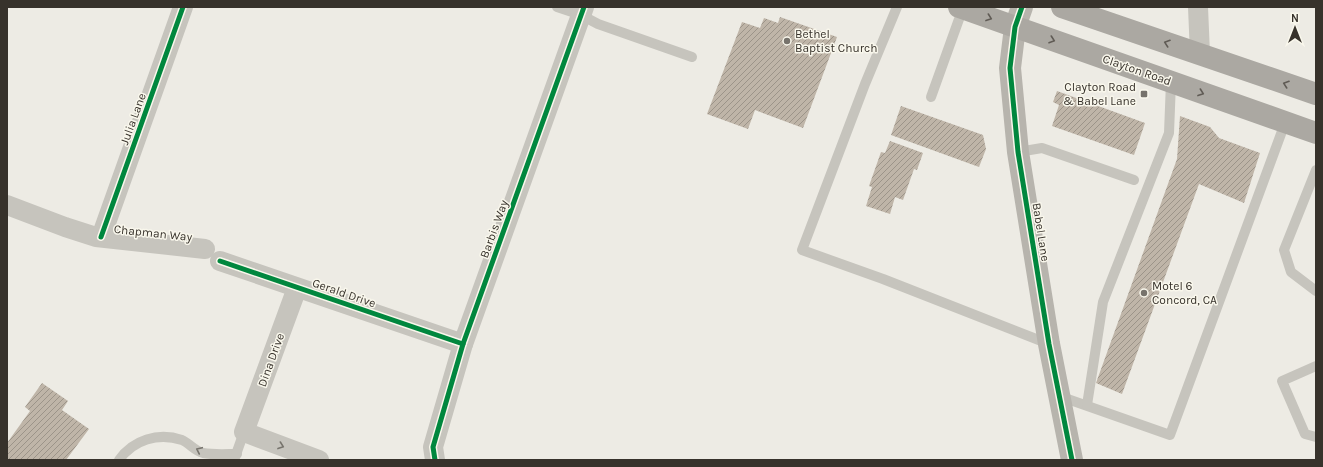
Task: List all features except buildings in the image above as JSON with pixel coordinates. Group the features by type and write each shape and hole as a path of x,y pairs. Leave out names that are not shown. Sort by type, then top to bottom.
{"main road":[{"path":"1062,7 1090,12 1200,54 1316,94"},
{"name":"Clayton Road","path":"961,8 1018,17 1171,82 1316,133"}],"street":[{"name":"Julia Lane","path":"101,237 183,7"},
{"path":"1198,7 1200,54"},
{"name":"Barbis Way","path":"435,460 433,447 463,344 582,11"},
{"name":"Babel Lane","path":"1018,17 1010,68 1018,152 1049,344 1068,432 1072,460"},
{"name":"Chapman Way","path":"7,205 65,227 101,237 212,255"},
{"name":"Gerald Drive","path":"212,255 297,288 463,344"},
{"name":"Dina Drive","path":"244,432 297,288"},
{"path":"244,432 319,460"}],"lane":[{"path":"557,7 582,11 598,24 692,58"},
{"path":"897,7 865,84 802,250 883,279 1049,344"},
{"path":"931,97 961,8"},
{"path":"1087,405 1103,302 1169,133 1171,82"},
{"path":"1059,396 1170,435 1285,122"},
{"path":"1018,152 1042,148 1134,180"},
{"path":"1316,170 1284,250 1292,272 1316,291"},
{"path":"1316,366 1282,381 1305,434 1316,437"},
{"path":"119,460 124,452 135,443 164,437 182,440 201,453 235,457 244,432"}],"cycle path":[{"path":"101,237 183,7"},
{"path":"435,460 433,447 463,344 584,7"},
{"path":"1022,7 1015,27 1010,68 1018,152 1049,344 1072,460"},
{"path":"220,261 463,344"}],"place":[{"name":"Bethel Baptist Church","path":"787,41"},
{"name":"Clayton Road & Babel Lane","path":"1144,94"},
{"name":"Motel 6 Concord, CA","path":"1144,293"}]}
